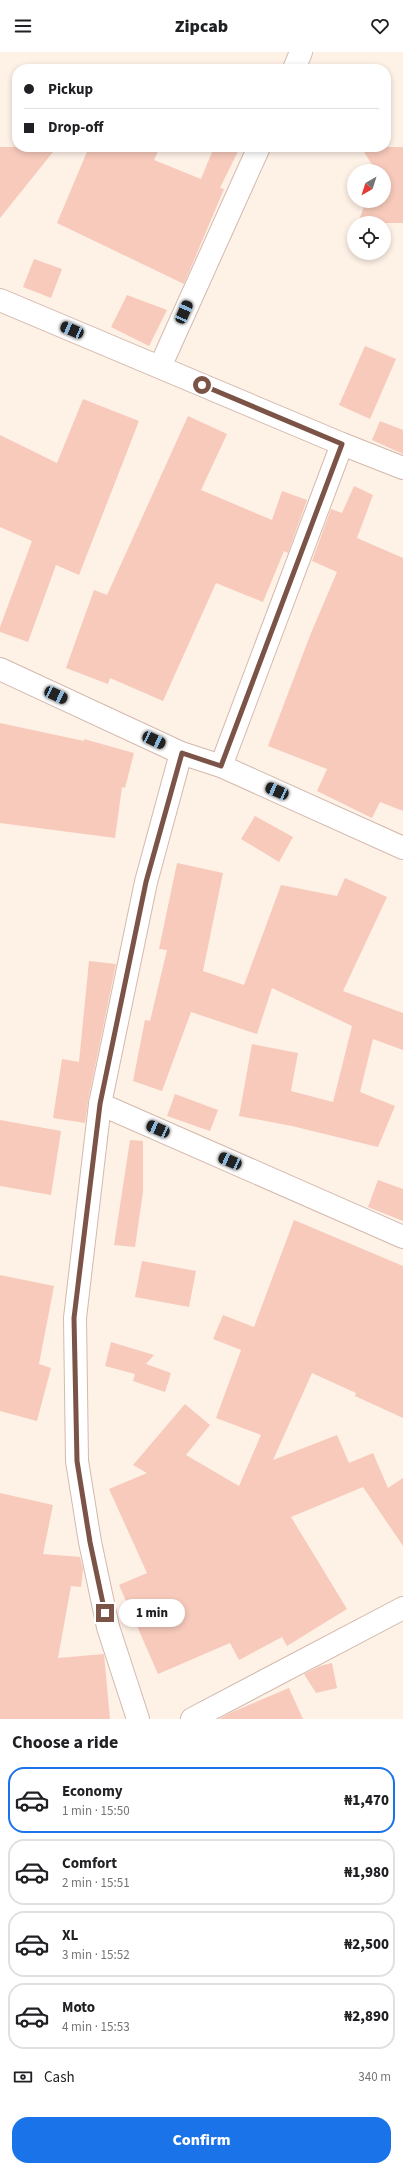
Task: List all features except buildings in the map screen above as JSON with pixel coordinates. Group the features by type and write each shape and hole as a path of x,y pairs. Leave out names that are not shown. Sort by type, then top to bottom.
{"street":[{"path":"296,64 301,52"},
{"path":"160,367 256,152"},
{"path":"0,300 342,444 403,468"},
{"path":"221,766 342,444"},
{"path":"0,669 182,753 221,766 403,848"},
{"path":"138,1719 108,1627 90,1542 77,1461 74,1318 100,1104 146,882 182,753"},
{"path":"100,1104 403,1237"},
{"path":"192,1719 403,1608"}],"route":[{"path":"105,1613 90,1542 77,1461 74,1318 100,1104 146,882 182,753 221,766 342,444 202,385"}]}
